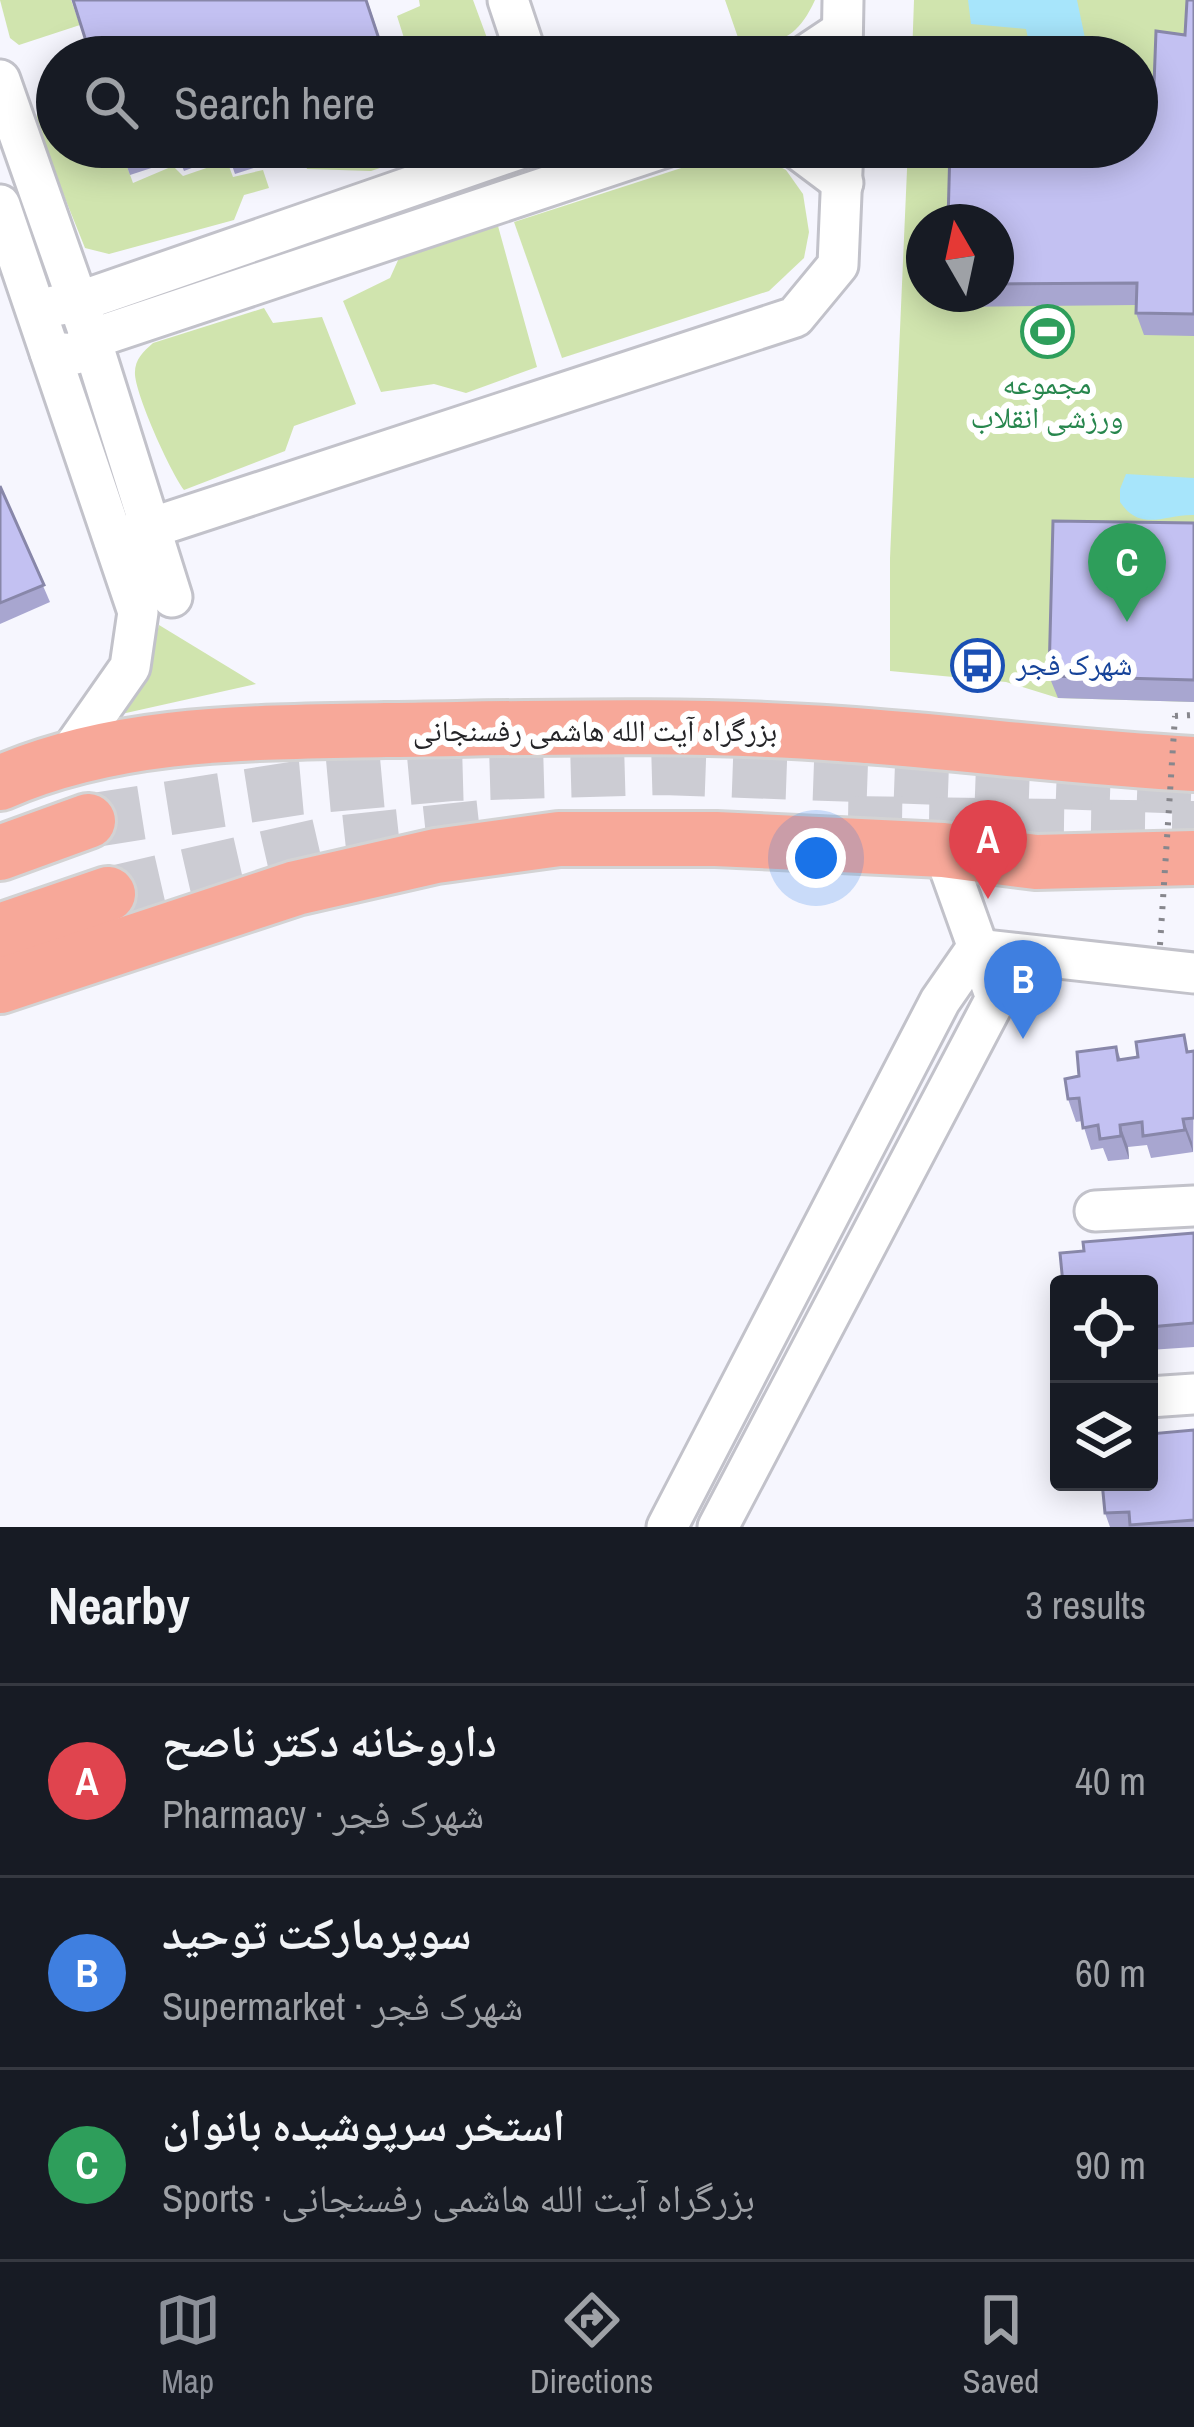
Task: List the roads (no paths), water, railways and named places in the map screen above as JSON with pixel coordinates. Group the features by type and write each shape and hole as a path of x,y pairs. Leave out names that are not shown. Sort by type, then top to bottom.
{"highway":[{"name":"بزرگراه آیت الله هاشمی رفسنجانی","path":"0,783 65,760 166,739 246,733 620,726 837,734 1004,748 1188,741"},
{"path":"0,853 88,821"},
{"path":"0,986 296,888 477,850 559,839 716,838 943,850 1194,884"},
{"path":"1036,862 1194,858"},
{"path":"0,931 108,894"}],"street":[{"path":"508,0 520,36"},
{"path":"0,80 84,321 131,534 138,612 130,668 65,760"},
{"path":"84,321 472,168"},
{"path":"84,321 546,168"},
{"path":"131,534 795,317 838,265 843,168"},
{"path":"0,205 45,335 131,534 172,597"},
{"path":"45,335 75,354 84,321"},
{"path":"718,1527 996,998 943,850"},
{"path":"976,949 1194,973"},
{"path":"667,1527 940,1000 976,949"},
{"path":"1094,1211 1194,1206"},
{"path":"1158,1396 1194,1394"}],"water":[{"path":"968,0 1077,0 1085,36 1028,36 1026,29 971,24"},
{"path":"1126,474 1194,478 1194,515 1154,520 1136,517 1120,502"}],"tunnel":[{"path":"88,821 298,788 451,774 663,768 1192,787"},
{"path":"848,823 1194,828"},
{"path":"108,894 326,844 483,827"}],"place":[{"name":"مجموعه ورزشی انقلاب","path":"1047,332"},
{"name":"استخر سرپوشیده بانوان","path":"1127,622"},
{"name":"شهرک فجر","path":"977,665"},
{"name":"داروخانه دکتر ناصح","path":"988,899"},
{"name":"سوپرمارکت توحید","path":"1023,1039"}]}
